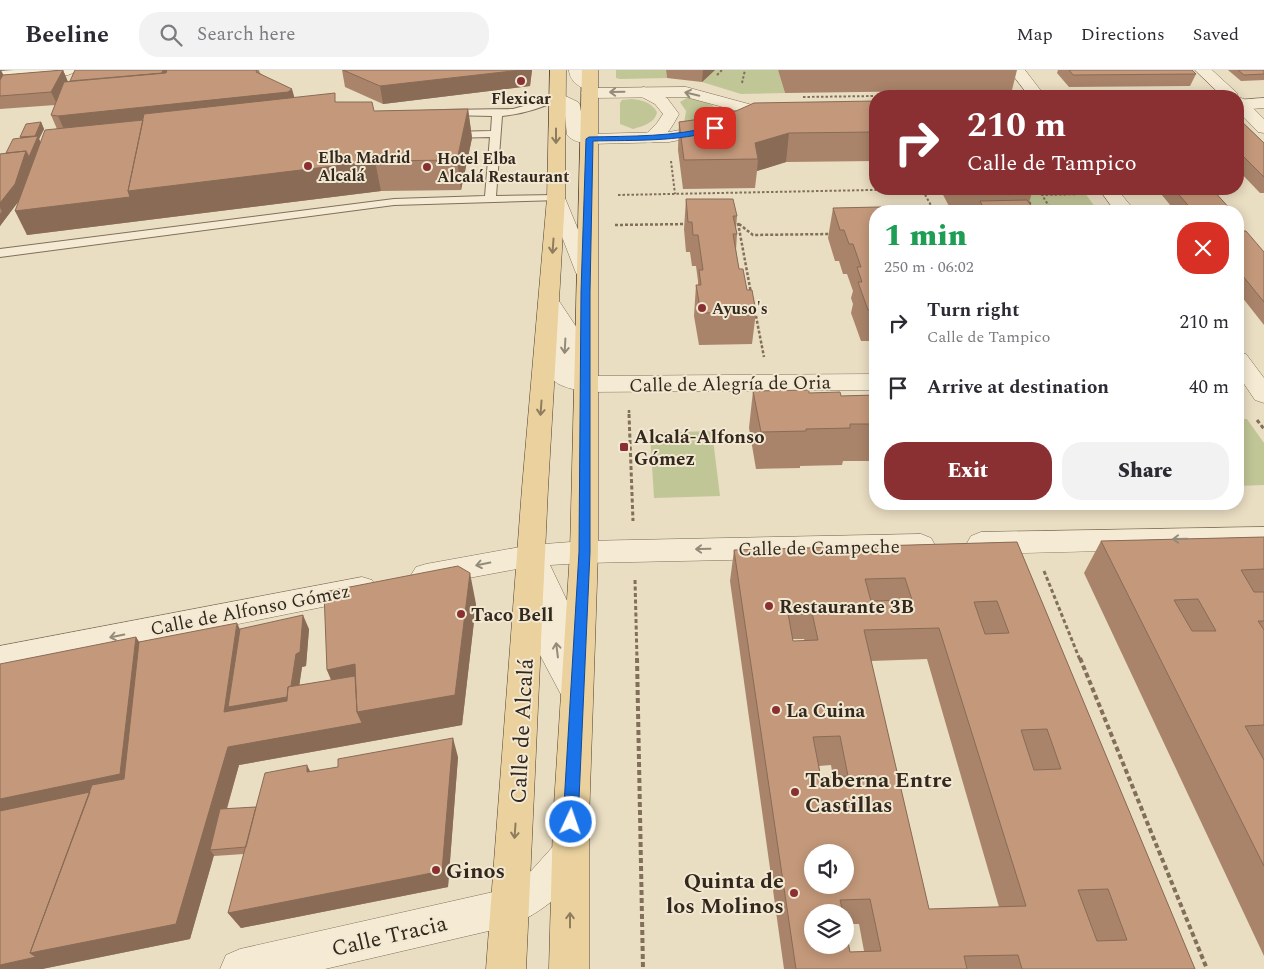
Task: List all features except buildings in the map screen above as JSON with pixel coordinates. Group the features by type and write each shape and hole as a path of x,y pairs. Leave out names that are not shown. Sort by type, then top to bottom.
{"main road":[{"name":"Calle de Alcalá","path":"506,969 531,556 556,198 558,70"},
{"name":"Calle de Alcalá","path":"569,969 570,855 584,552 589,83"}],"street":[{"path":"0,76 68,70"},
{"path":"577,70 577,75 589,83 644,92 686,92 756,111"},
{"path":"1017,70 1032,90"},
{"path":"1203,70 1224,90"},
{"path":"557,97 589,83"},
{"path":"644,92 661,102 671,114 664,126 651,138"},
{"path":"557,97 572,105 576,135 589,139 651,138 700,133 730,124 756,111 798,104"},
{"path":"1244,101 1264,104"},
{"path":"1244,109 1264,128"},
{"path":"1104,195 1117,205"},
{"name":"Calle de Alcalá","path":"556,198 586,273"},
{"path":"549,303 566,328 563,377 585,384"},
{"path":"1244,369 1254,383"},
{"name":"Calle de Alegría de Oria","path":"585,384 869,382"},
{"name":"Calle de Campeche","path":"584,552 1264,537"},
{"path":"531,556 584,552"},
{"name":"Calle de Alcalá","path":"531,556 556,609 556,655 577,694"},
{"name":"Calle de Alfonso Gómez","path":"0,659 394,581 531,556"},
{"path":"510,907 544,884 570,855"},
{"name":"Calle Tracia","path":"240,969 510,907"}],"lane":[{"path":"437,111 518,112 536,107 557,97"},
{"path":"490,200 497,113"},
{"path":"436,135 495,134"},
{"path":"0,253 394,202 556,198"}],"path":[{"path":"798,104 869,97"},
{"path":"670,156 675,194"},
{"path":"611,195 869,190"},
{"path":"1026,196 1031,205"},
{"path":"738,223 752,298"},
{"path":"729,224 738,223 754,235 838,234"},
{"path":"587,226 691,224"},
{"path":"754,307 768,382"},
{"path":"629,385 643,969"},
{"path":"1042,566 1207,969"}],"green space":[{"path":"616,70 666,70 667,78 620,79 616,78"},
{"path":"715,70 778,70 785,93 741,94 702,82"},
{"path":"687,98 700,100 711,105 719,110 718,116 684,123 686,111 680,102"},
{"path":"632,99 646,102 657,112 654,119 633,129 620,124 620,103 622,100"},
{"path":"1018,195 1086,195 1094,205 1024,205"},
{"path":"1244,419 1247,419 1264,443 1264,485 1244,486"},
{"path":"712,431 720,496 654,498 650,433"}],"place":[{"name":"Flexicar","path":"521,81"},
{"name":"Elba Madrid Alcalá","path":"308,166"},
{"name":"Hotel Elba Alcalá Restaurant","path":"427,167"},
{"name":"Ayuso's","path":"702,308"},
{"name":"Alcalá-Alfonso Gómez","path":"624,447"},
{"name":"Restaurante 3B","path":"769,606"},
{"name":"Taco Bell","path":"461,614"},
{"name":"La Cuina","path":"776,710"},
{"name":"Taberna Entre Castillas","path":"795,792"},
{"name":"Ginos","path":"436,870"},
{"name":"Quinta de los Molinos","path":"794,893"}],"route":[{"path":"571,822 584,552 589,139 651,138 700,133 715,128"}]}
